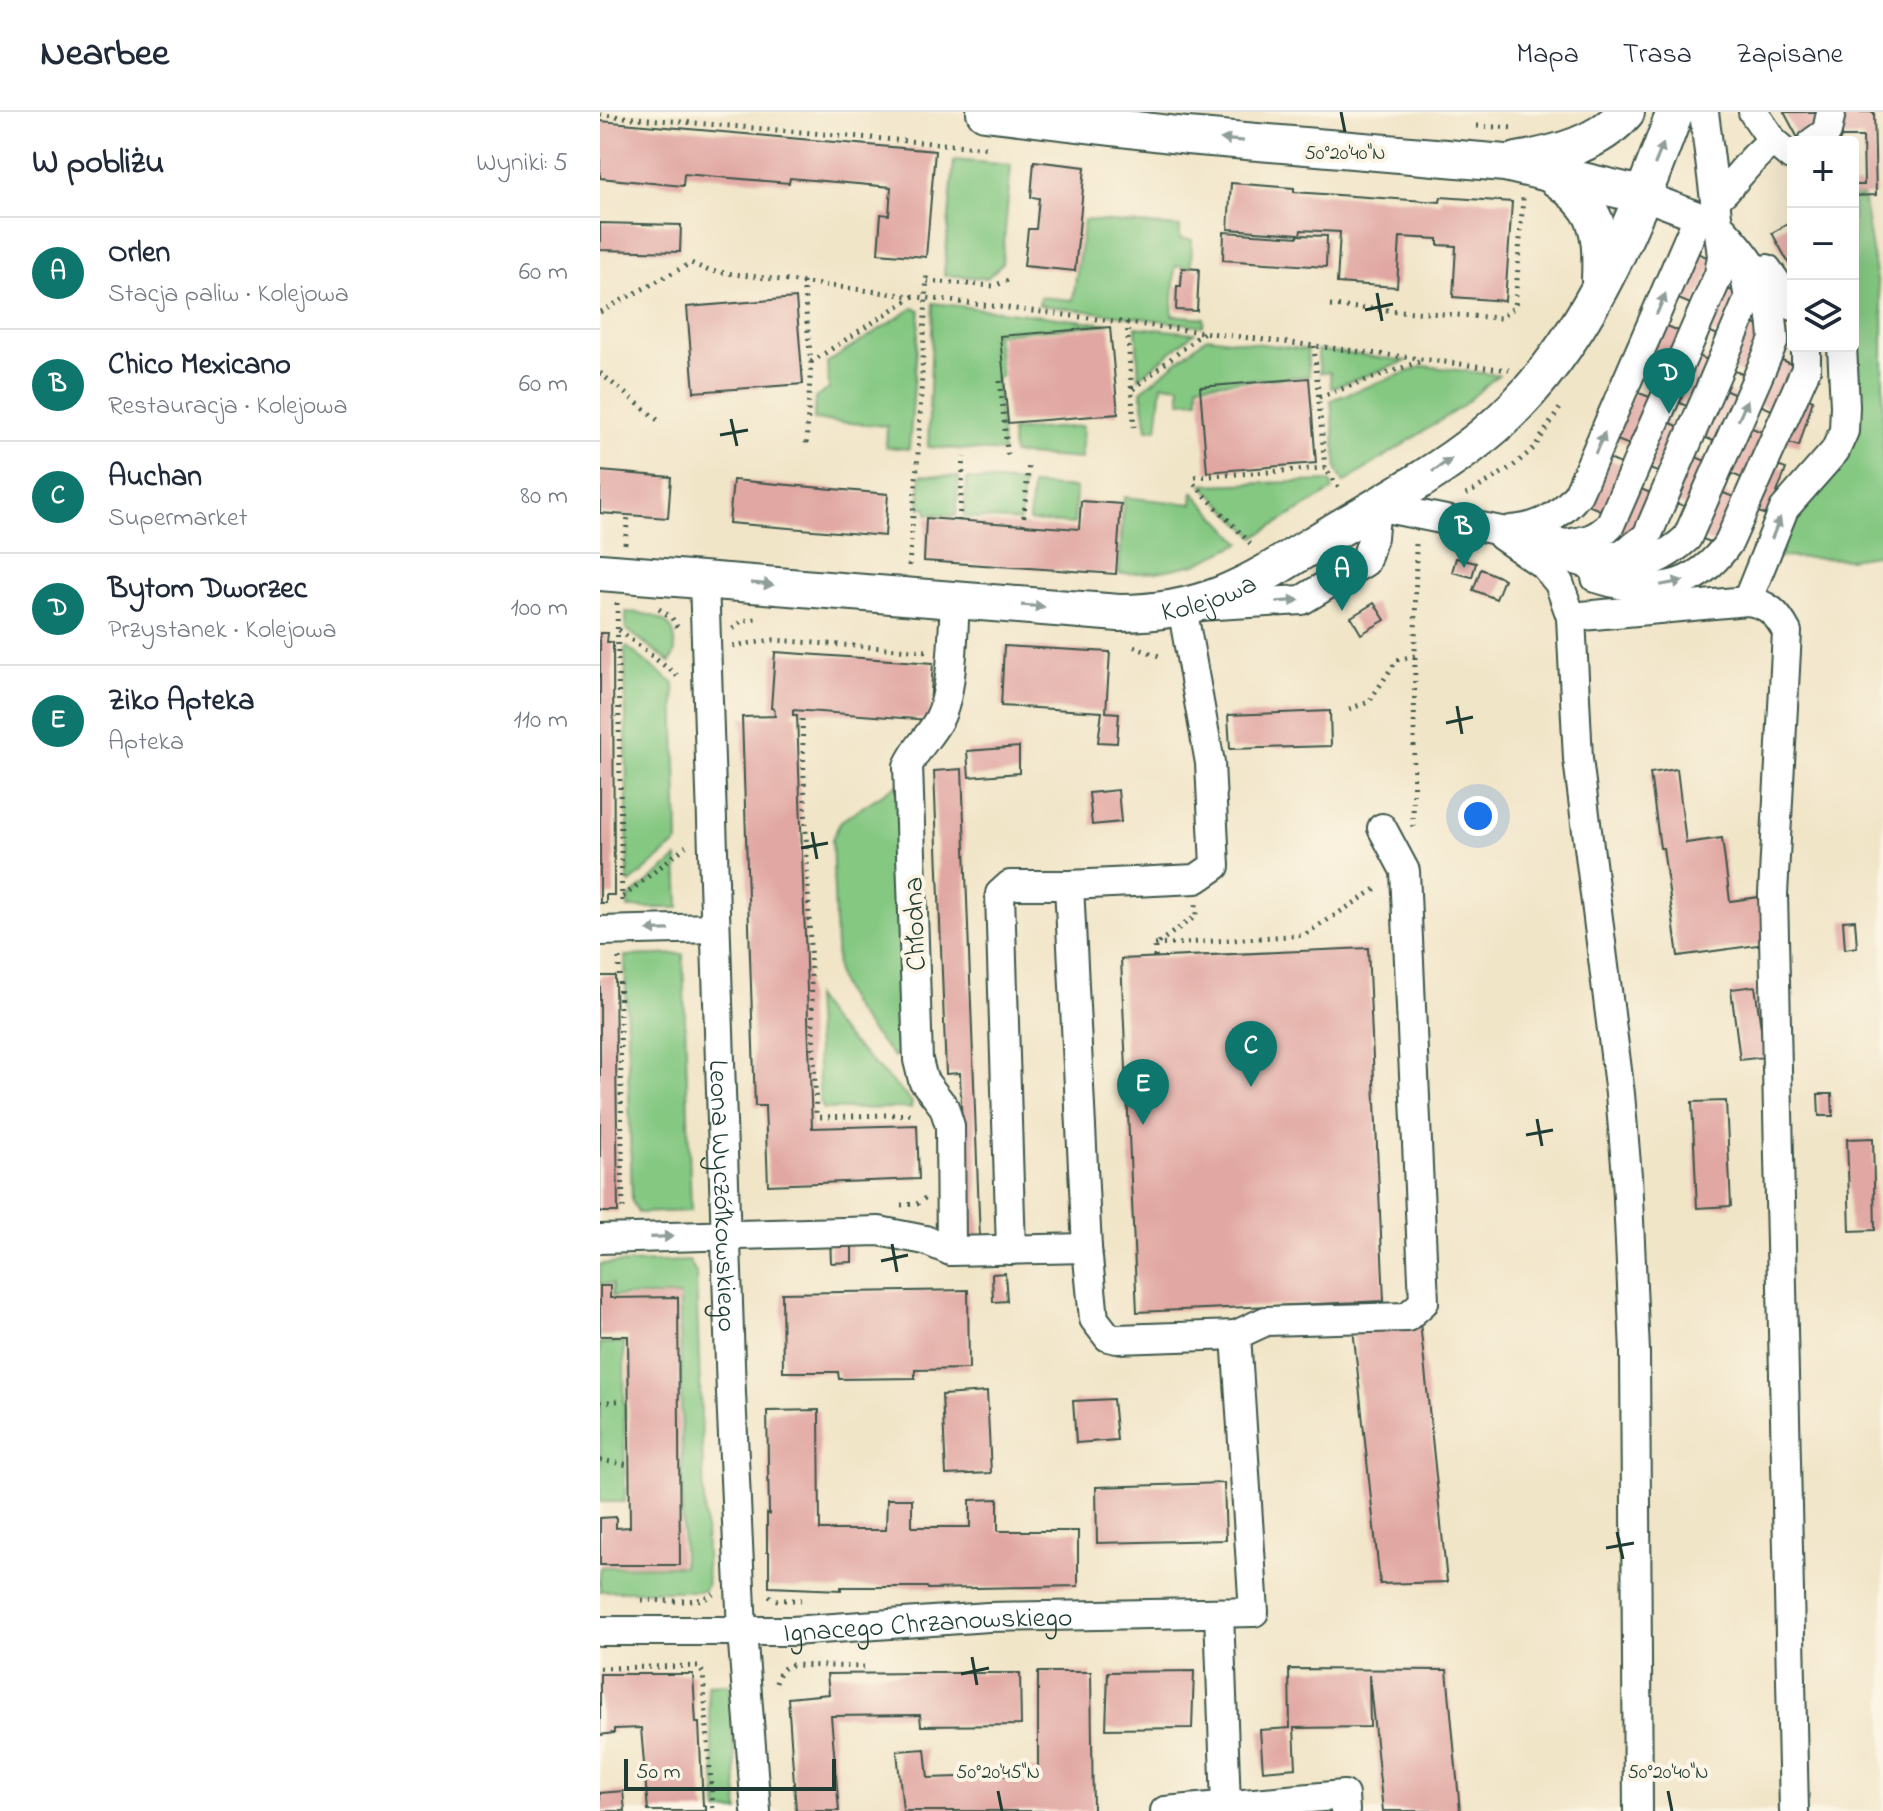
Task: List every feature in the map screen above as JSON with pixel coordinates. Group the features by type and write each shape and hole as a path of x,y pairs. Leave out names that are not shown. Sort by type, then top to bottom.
{"main road":[{"path":"985,112 1187,136 1525,184 1642,195"},
{"path":"1525,184 1542,157 1587,142 1610,128 1626,112"},
{"name":"Kolejowa","path":"610,580 704,580 1119,613 1206,602 1251,582 1365,495 1472,445 1520,402 1556,361 1599,289 1642,195 1675,112"},
{"path":"1525,184 1583,199 1595,222 1599,239 1599,289"}],"street":[{"path":"1494,531 1566,544 1601,535 1610,525 1719,274 1722,256 1710,213 1704,112"},
{"path":"1753,112 1787,145"},
{"path":"1819,136 1827,132 1831,112"},
{"path":"1494,531 1526,529 1550,520 1565,510 1578,494 1710,213 1749,160 1787,151"},
{"path":"1642,195 1710,213 1760,260 1787,298"},
{"path":"1365,495 1587,558 1613,557 1631,550 1647,536 1749,298 1738,251 1710,213"},
{"path":"1494,531 1586,565 1618,568 1646,564 1670,553 1687,538 1774,340 1773,312 1761,278 1745,252 1710,213"},
{"path":"1494,531 1576,572 1619,585 1673,586 1699,576 1716,562 1729,542 1806,369 1806,352"},
{"path":"1747,601 1784,509 1835,451 1844,431 1842,352"},
{"path":"1494,531 1544,565 1559,583 1571,617 1578,759 1620,1094 1627,1176 1635,1352 1638,1811"},
{"name":"Leona Wyczółkowskiego","path":"704,580 724,1235 742,1630 756,1811"},
{"name":"Chłodna","path":"951,1251 950,1126 944,1107 923,1080 918,1060 908,766 917,747 940,718 949,682 955,600"},
{"path":"1571,617 1747,601 1765,604 1779,617 1787,632 1773,894 1794,1811"},
{"path":"1011,1250 1000,894 1010,885 1196,879 1215,866 1210,763 1182,607"},
{"path":"1069,885 1087,1248 1094,1319 1108,1337 1236,1335 1266,1321 1407,1317 1424,1302 1405,871 1382,828"},
{"path":"610,940 715,928"},
{"path":"600,1239 879,1231 925,1240 951,1251 1087,1248"},
{"name":"Ignacego Chrzanowskiego","path":"600,1631 792,1631 988,1617 1254,1612 1236,1335"},
{"path":"1219,1613 1226,1805"},
{"path":"1165,1811 1344,1795 1345,1811"}],"path":[{"path":"600,115 994,148"},
{"path":"1465,125 1525,128"},
{"path":"1330,306 1500,318 1515,307 1525,184"},
{"path":"600,312 691,263 709,271 1510,370"},
{"path":"925,568 909,567 927,278 994,286 1013,278"},
{"path":"803,282 811,362 806,447"},
{"path":"811,362 916,295"},
{"path":"1127,322 1134,427"},
{"path":"1132,390 1204,332"},
{"path":"1314,345 1325,468 1341,491"},
{"path":"1319,397 1425,359"},
{"path":"1502,378 1518,360"},
{"path":"600,373 659,421"},
{"path":"1000,381 1008,460"},
{"path":"959,521 964,457"},
{"path":"1023,525 1029,462"},
{"path":"1252,546 1194,481 1325,468"},
{"path":"1329,499 1341,491 1365,495"},
{"path":"622,914 618,629 610,580 625,545 628,515"},
{"path":"1243,551 1265,538"},
{"path":"1155,945 1304,935 1413,866 1416,541"},
{"path":"625,545 640,546"},
{"path":"610,580 628,604"},
{"path":"650,606 672,618 680,639"},
{"path":"768,618 741,621 734,626 730,647 773,640 951,652"},
{"path":"618,629 681,679 681,664"},
{"path":"1125,645 1162,657"},
{"path":"1349,709 1369,702 1397,660 1415,656"},
{"path":"802,719 816,1113 820,1117 919,1115"},
{"path":"685,831 686,861"},
{"path":"622,897 686,846"},
{"path":"1155,945 1196,916 1196,879"},
{"path":"610,940 623,1220"},
{"path":"1155,945 1155,957"},
{"path":"887,1205 917,1204 925,1198 928,1186"},
{"path":"600,1403 624,1400"},
{"path":"600,1460 629,1465"},
{"path":"628,1600 711,1598 715,1594 715,1583"},
{"path":"766,1593 777,1600 808,1599"},
{"path":"600,1668 698,1666 703,1673 713,1811"},
{"path":"776,1689 779,1672 785,1666 864,1667"}],"green space":[{"path":"954,160 1011,165 1002,264 987,278 944,275"},
{"path":"1859,196 1863,196 1883,317 1883,554 1849,559 1775,557 1784,516 1839,454 1852,352 1859,352"},
{"path":"1084,220 1180,227 1180,239 1192,240 1191,267 1175,266 1172,315 1204,318 1203,326 1039,305 1040,297 1073,300"},
{"path":"933,303 1110,324 996,334 1001,377 996,378 1003,452 928,447"},
{"path":"913,308 920,310 909,449 886,447 887,426 814,420 815,398 829,389 827,363"},
{"path":"1136,327 1194,333 1139,378"},
{"path":"1207,337 1307,350 1309,376 1198,384 1198,400 1180,401 1180,386 1162,384 1157,429 1147,429 1141,391"},
{"path":"1317,350 1407,361 1331,388 1330,372 1320,373"},
{"path":"1424,366 1498,375 1461,407 1344,483 1337,470 1331,400"},
{"path":"1083,426 1081,459 1013,454 1011,431"},
{"path":"921,475 959,477 956,516 927,514 927,508 919,508"},
{"path":"967,479 1023,483 1020,521 964,517"},
{"path":"1330,481 1333,490 1255,537 1202,485"},
{"path":"1032,485 1076,488 1074,524 1029,521"},
{"path":"1193,492 1241,543 1196,564 1157,572 1119,574 1124,497 1192,504"},
{"path":"626,612 651,615 670,627 675,646 670,662 626,629"},
{"path":"625,648 674,684 678,842 630,883"},
{"path":"898,784 905,1044 894,1057 854,1009 837,974 832,839 841,821"},
{"path":"677,858 679,908 628,908 629,898"},
{"path":"683,954 691,1211 638,1213 632,1201 625,956"},
{"path":"814,997 833,1024 912,1102 911,1108 824,1109 820,1102"},
{"path":"689,1261 696,1273 707,1584 703,1591 600,1591 600,1567 683,1566 680,1296 612,1296 612,1284 600,1284 600,1264"},
{"path":"600,1343 624,1343 625,1502 600,1502"},
{"path":"729,1684 739,1811 718,1811 707,1685"}],"building":[{"path":"1784,112 1823,112 1823,126 1806,136 1797,136"},
{"path":"1841,112 1874,112 1876,195 1859,196 1859,185 1864,185 1863,137 1842,136"},
{"path":"600,121 935,151 926,257 878,253 881,214 889,215 891,187 790,178 789,183 684,174 683,186 600,178"},
{"path":"1034,161 1085,167 1075,271 1024,266 1028,229 1036,229 1039,198 1031,197"},
{"path":"1231,183 1294,188 1294,192 1440,202 1441,197 1512,202 1505,301 1453,297 1456,246 1438,245 1438,239 1400,237 1397,287 1337,283 1340,232 1301,230 1300,235 1327,236 1326,267 1223,260 1224,232 1298,237 1298,234 1228,229"},
{"path":"600,223 681,225 680,252 600,250"},
{"path":"1787,224 1787,260 1772,233"},
{"path":"1695,252 1714,260 1695,306 1676,298"},
{"path":"1182,268 1199,269 1197,311 1176,310 1177,286 1181,286"},
{"path":"1722,287 1741,294 1722,337 1704,329"},
{"path":"796,298 803,384 694,392 687,307"},
{"path":"1749,322 1767,329 1748,376 1729,369"},
{"path":"1663,324 1683,333 1663,379 1643,371"},
{"path":"1110,327 1118,414 1008,423 1000,336"},
{"path":"1693,354 1711,361 1691,408 1673,400"},
{"path":"1775,357 1794,365 1774,411 1755,403"},
{"path":"1309,378 1316,463 1207,472 1200,387"},
{"path":"1720,388 1738,396 1718,443 1699,435"},
{"path":"1634,391 1655,399 1635,447 1614,439"},
{"path":"1797,395 1813,400 1799,446 1781,441"},
{"path":"1664,420 1682,428 1663,474 1644,467"},
{"path":"1745,425 1764,433 1744,479 1725,471"},
{"path":"1691,455 1708,462 1689,508 1671,501"},
{"path":"1605,457 1625,466 1605,512 1585,504"},
{"path":"1769,463 1786,469 1768,516 1751,509"},
{"path":"600,471 671,477 668,518 600,513"},
{"path":"733,480 888,494 885,536 729,523"},
{"path":"1636,487 1653,494 1633,541 1616,533"},
{"path":"1716,490 1736,498 1716,544 1697,537"},
{"path":"1081,501 1121,504 1116,574 924,561 926,518 1079,529"},
{"path":"1456,558 1476,563 1472,577 1452,572"},
{"path":"1481,569 1504,579 1496,599 1473,590"},
{"path":"1374,603 1385,620 1361,634 1351,617"},
{"path":"600,633 608,633 607,642 613,642 614,895 606,895 606,903 600,903"},
{"path":"1004,646 1110,652 1106,712 1119,713 1117,743 1098,742 1102,712 1001,706"},
{"path":"775,652 933,663 929,720 793,710 793,715 797,715 812,1128 917,1125 919,1179 768,1185 765,1106 755,1106 742,717 775,716 771,708"},
{"path":"1330,711 1331,746 1230,749 1228,715"},
{"path":"1019,747 1019,773 969,777 967,751"},
{"path":"962,769 980,1240 959,1241 960,1073 946,1074 934,771"},
{"path":"1677,769 1686,843 1722,838 1730,901 1759,897 1765,944 1678,956 1650,773"},
{"path":"1118,790 1121,822 1092,825 1089,793"},
{"path":"1855,920 1857,947 1845,949 1843,921"},
{"path":"1368,948 1384,1301 1137,1312 1121,959"},
{"path":"600,976 615,976 618,1212 600,1212"},
{"path":"1755,986 1765,1057 1740,1060 1731,989"},
{"path":"1818,1094 1832,1094 1833,1116 1819,1116"},
{"path":"1726,1101 1731,1206 1697,1208 1692,1102"},
{"path":"1873,1138 1875,1230 1850,1231 1847,1139"},
{"path":"830,1237 852,1237 852,1262 831,1263"},
{"path":"1005,1273 1007,1301 993,1302 992,1274"},
{"path":"600,1286 610,1286 610,1298 678,1297 680,1565 600,1565 600,1518 616,1517 616,1528 630,1527 628,1336 600,1336"},
{"path":"968,1290 969,1369 915,1370 915,1378 839,1379 838,1372 783,1372 782,1293"},
{"path":"1420,1322 1447,1582 1380,1584 1353,1328"},
{"path":"987,1392 991,1473 946,1475 942,1395"},
{"path":"1113,1399 1117,1440 1076,1443 1073,1401"},
{"path":"819,1410 820,1530 886,1530 887,1499 912,1499 912,1527 970,1527 970,1500 998,1499 998,1531 1078,1531 1078,1586 841,1587 841,1590 769,1587 767,1411"},
{"path":"1224,1483 1226,1540 1097,1543 1096,1487"},
{"path":"1289,1669 1447,1670 1460,1811 1383,1811 1369,1675 1370,1727 1294,1728 1296,1768 1263,1771 1260,1730 1290,1728"},
{"path":"1194,1671 1192,1728 1106,1729 1108,1672"},
{"path":"1038,1672 1091,1672 1093,1811 903,1811 897,1751 925,1749 928,1778 1020,1775 1020,1770 1038,1769"},
{"path":"1020,1673 1021,1725 921,1726 920,1715 831,1716 839,1811 796,1811 788,1698 829,1694 827,1674"},
{"path":"600,1674 693,1674 703,1806 706,1806 706,1811 648,1811 641,1728 614,1729 614,1733 600,1735"},
{"path":"623,1791 625,1811 600,1811 600,1793"}],"place":[{"name":"Bytom Dworzec","path":"1669,414"},
{"name":"Chico Mexicano","path":"1464,568"},
{"name":"Orlen","path":"1342,611"},
{"name":"Auchan","path":"1251,1087"},
{"name":"Ziko Apteka","path":"1143,1125"}]}
